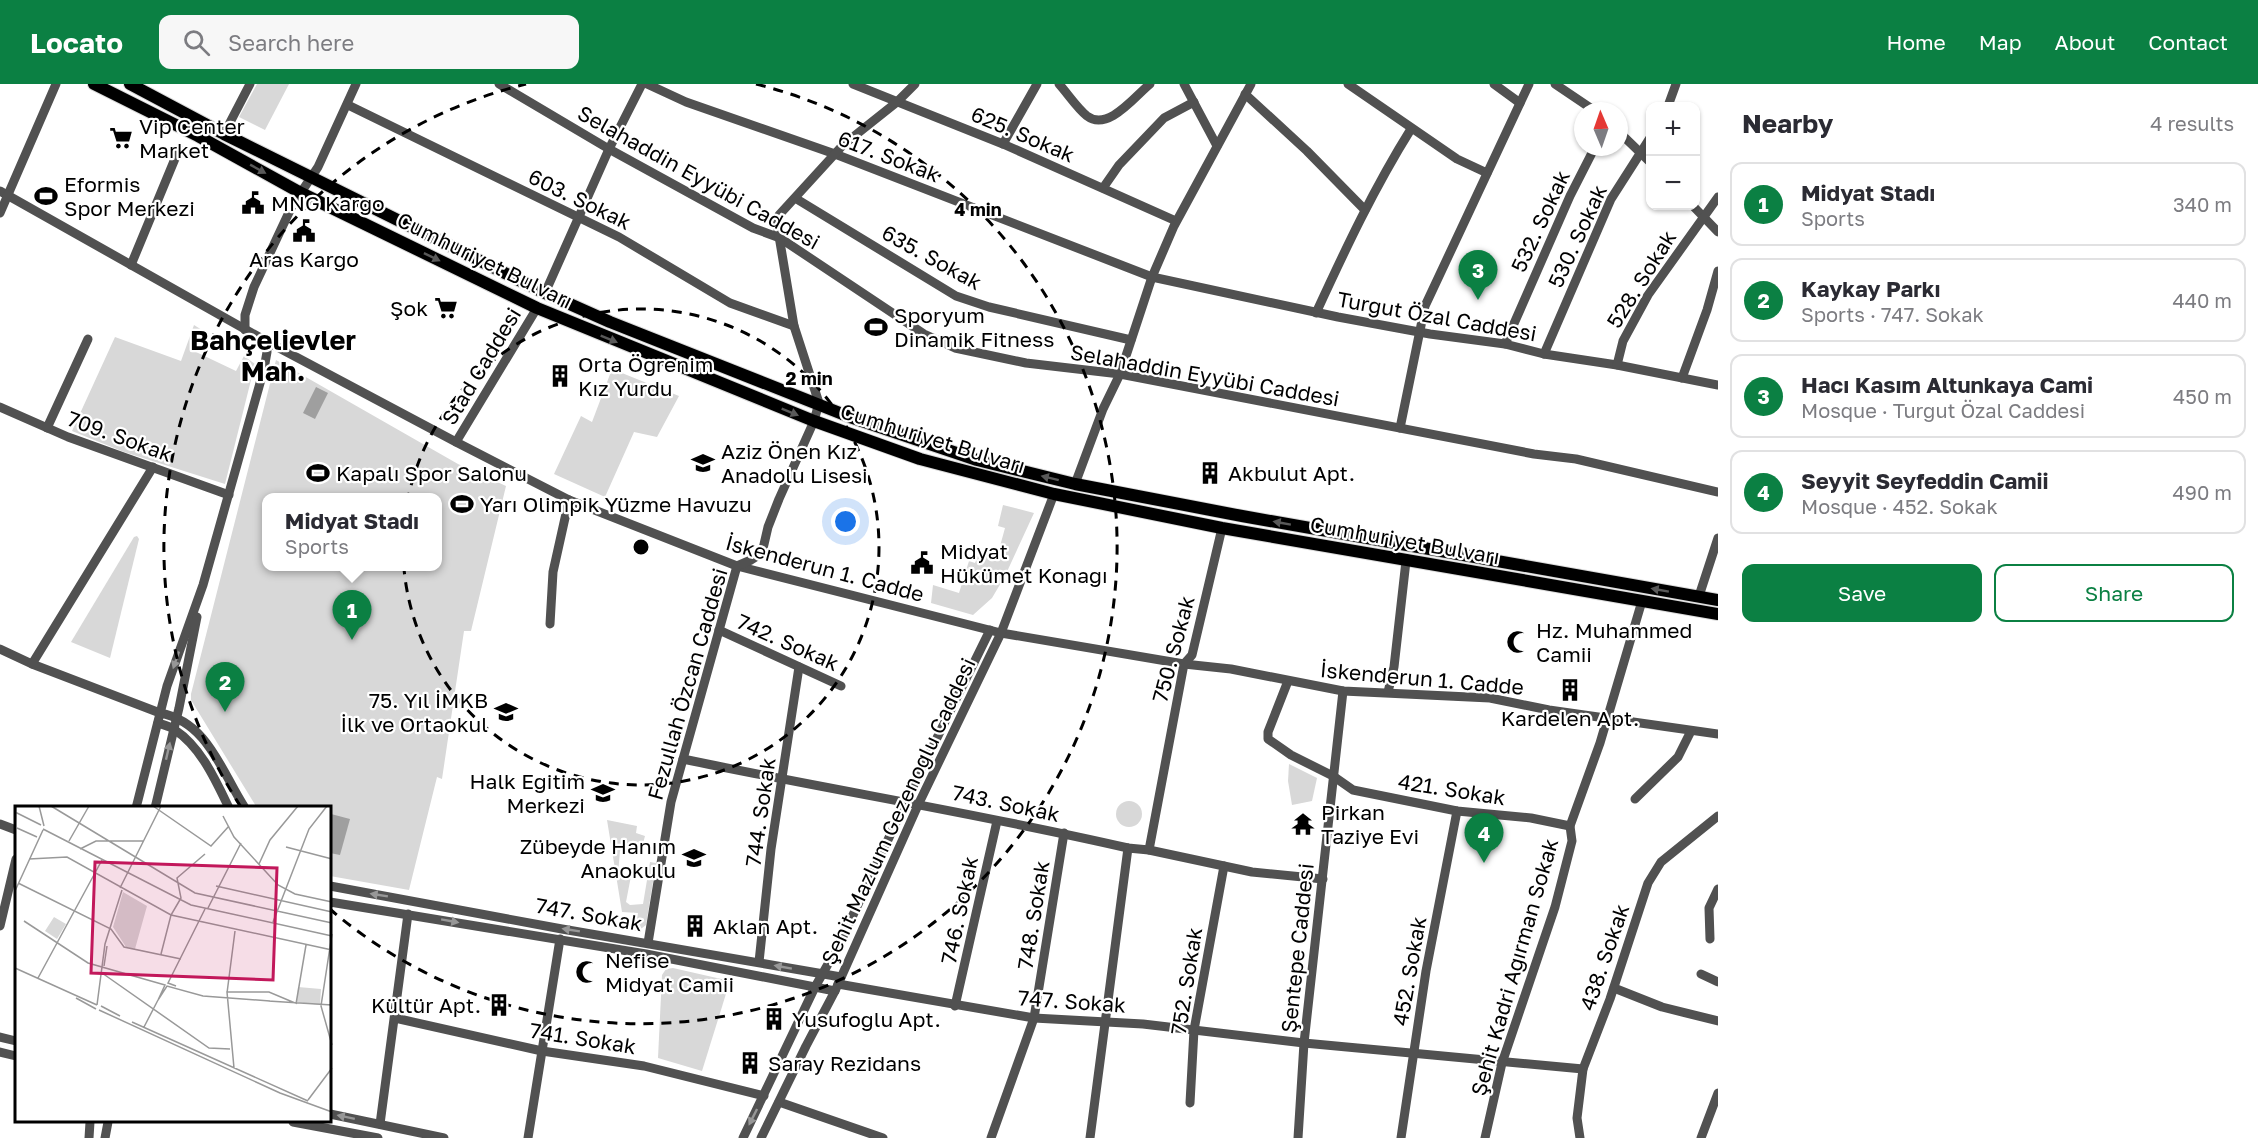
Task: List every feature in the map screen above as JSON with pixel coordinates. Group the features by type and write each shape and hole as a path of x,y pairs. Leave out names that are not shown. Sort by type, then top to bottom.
{"main road":[{"name":"Cumhuriyet Bulvarı","path":"94,84 198,136 301,193 537,308 814,422 920,459 1054,494 1222,528 1718,614"},
{"name":"Cumhuriyet Bulvarı","path":"130,84 224,134 545,293 610,322 850,417 977,460 1075,484 1294,526 1718,600"}],"street":[{"path":"0,213 4,194 56,84"},
{"path":"224,134 250,84"},
{"path":"245,330 245,315 254,287 292,206 312,177 357,84"},
{"name":"Selahaddin Eyyübi Caddesi","path":"499,84 609,149 753,228 780,238 924,334 955,348 1026,363 1120,374 1534,454 1576,459 1718,492"},
{"path":"545,293 609,149 642,84"},
{"name":"617. Sokak","path":"647,84 686,102 835,154 1152,277"},
{"name":"625. Sokak","path":"853,84 1004,144 1176,221"},
{"path":"819,404 794,327 777,224 779,215 835,154 915,84"},
{"path":"1004,144 1036,84"},
{"path":"1059,84 1086,116 1103,121 1114,115 1150,84"},
{"path":"1184,84 1217,146"},
{"path":"1075,484 1103,409 1120,374 1152,277 1176,221 1251,84"},
{"path":"1348,84 1457,159 1486,173"},
{"path":"1494,84 1520,103"},
{"path":"1400,428 1425,306 1529,84"},
{"path":"1555,84 1581,102"},
{"path":"1669,102 1676,84"},
{"path":"1245,94 1307,151 1365,210"},
{"path":"1103,188 1119,165 1164,118 1194,102"},
{"name":"603. Sokak","path":"348,105 619,237 730,303 794,327"},
{"path":"1316,313 1365,210 1411,129"},
{"path":"1628,141 1646,158"},
{"name":"530. Sokak","path":"1544,354 1611,199 1646,145"},
{"path":"132,265 179,148"},
{"name":"532. Sokak","path":"1505,344 1570,196 1590,156"},
{"name":"İskenderun 1. Cadde","path":"4,194 245,330 569,500 737,566 1001,633 1184,664 1231,669 1343,691 1490,698 1549,710 1691,732 1718,734"},
{"name":"528. Sokak","path":"1617,365 1623,341 1647,295 1718,197"},
{"name":"635. Sokak","path":"795,198 956,296 989,307 1131,340"},
{"path":"1697,210 1718,232"},
{"path":"1682,378 1707,310 1718,271"},
{"name":"Turgut Özal Caddesi","path":"1152,277 1316,313 1418,332 1505,344 1544,354 1617,365 1718,386"},
{"name":"Stad Caddesi","path":"456,442 537,308"},
{"path":"47,428 88,339"},
{"path":"137,806 167,686 203,585 229,495 264,369 266,341"},
{"name":"Fezullah Özcan Caddesi","path":"648,943 671,802 737,566 762,553 770,520 814,422 819,404"},
{"name":"709. Sokak","path":"0,407 47,428 229,495"},
{"path":"32,664 153,466"},
{"name":"Şehit Mazlum Gezenoğlu Caddesi","path":"761,1138 838,984 919,803 1001,633 1054,494"},
{"path":"550,624 553,572 569,500"},
{"name":"750. Sokak","path":"1149,850 1184,664 1192,655 1222,528"},
{"path":"1699,596 1718,538"},
{"path":"1388,692 1395,657 1406,561"},
{"path":"155,806 203,585"},
{"name":"Şehit Kadri Ağırman Sokak","path":"1485,1138 1502,1063 1555,907 1572,841 1570,826 1600,743 1642,601"},
{"name":"742. Sokak","path":"719,630 841,686"},
{"name":"Şehit Mazlum Gezenoğlu Caddesi","path":"743,1138 815,987 840,943 906,801 990,630"},
{"path":"0,649 32,664 160,713 176,716 192,726 203,736 245,806"},
{"name":"744. Sokak","path":"759,962 771,849 799,667"},
{"name":"421. Sokak","path":"1288,681 1268,732 1268,739 1291,755 1333,776 1353,790 1457,810 1531,818 1570,826"},
{"name":"Şentepe Caddesi","path":"1298,1138 1304,1043 1343,691"},
{"path":"158,723 173,728 187,739 211,773 228,806"},
{"path":"1635,799 1678,757 1691,732"},
{"name":"743. Sokak","path":"683,759 919,803 1252,872 1323,879"},
{"name":"452. Sokak","path":"1401,1138 1426,971 1457,810"},
{"name":"438. Sokak","path":"1580,1138 1578,1118 1582,1070 1614,988 1648,883 1656,868 1667,857 1718,816"},
{"name":"746. Sokak","path":"955,1006 997,821"},
{"path":"0,824 15,830"},
{"name":"748. Sokak","path":"991,1138 1034,1018 1064,833"},
{"path":"1090,1138 1128,848"},
{"path":"0,924 15,863"},
{"name":"752. Sokak","path":"1190,1102 1194,1030 1224,866"},
{"name":"747. Sokak","path":"332,886 823,974 838,984 1034,1018 1194,1030 1582,1070"},
{"path":"1710,939 1709,908 1718,889"},
{"path":"332,902 560,939 815,987 838,984"},
{"path":"380,1124 408,914"},
{"path":"528,1138 560,939"},
{"path":"1701,974 1718,982"},
{"path":"1614,988 1662,1007 1718,1022"},
{"name":"741. Sokak","path":"395,1018 542,1051 644,1065 764,1096"},
{"path":"0,1037 15,1041"},
{"path":"0,1052 15,1056"},
{"path":"1701,1138 1718,1093"},
{"path":"779,1102 884,1138"},
{"path":"332,1114 444,1138"},
{"path":"89,1138 90,1123"},
{"path":"299,1123 378,1138"}],"shaded area":[{"path":"257,84 289,84 265,130 239,117"},
{"path":"194,325 202,330 196,352 236,371 244,356 255,364 225,484 124,452 72,431 115,337 181,361"},
{"path":"276,360 458,464 506,486 471,631 464,631 442,779 437,777 409,890 332,876 332,806 256,806 191,700"},
{"path":"612,369 679,396 657,437 634,432 605,497 554,474 581,416 592,422"},
{"path":"316,387 328,393 315,419 303,413"},
{"path":"1003,505 1034,513 1005,576 992,598 973,615 931,603 933,585 959,593 969,561 975,563 979,553 997,557 1005,528 998,526"},
{"path":"137,536 139,539 110,658 71,642 134,537"},
{"path":"1289,764 1317,778 1312,801 1292,805 1288,781"},
{"path":"1129,801 1138,805 1142,814 1138,823 1129,827 1120,823 1116,814 1120,805"},
{"path":"332,814 350,819 340,855 332,853"},
{"path":"607,820 637,826 636,833 645,836 642,847 625,843 620,851 618,874 631,876 626,902 630,905 643,904 650,862 656,863 646,925 638,931 633,931 638,913 622,912"},
{"path":"673,968 730,981 702,1071 658,1058 662,975 666,969"}],"place":[{"name":"Vip Center Market","path":"121,138"},
{"name":"Eformis Spor Merkezi","path":"46,196"},
{"name":"MNG Kargo","path":"253,203"},
{"name":"Aras Kargo","path":"304,231"},
{"name":"Hacı Kasım Altunkaya Cami","path":"1478,300"},
{"name":"Şok","path":"446,308"},
{"name":"Sporyum Dinamik Fitness","path":"876,327"},
{"name":"Orta Öğrenim Kız Yurdu","path":"560,376"},
{"name":"Aziz Önen Kız Anadolu Lisesi","path":"703,463"},
{"name":"Kapalı Spor Salonu","path":"318,473"},
{"name":"Akbulut Apt.","path":"1210,473"},
{"name":"Yarı Olimpik Yüzme Havuzu","path":"462,504"},
{"name":"Midyat Hükümet Konağı","path":"922,563"},
{"name":"Midyat Stadı","path":"352,640"},
{"name":"Hz. Muhammed Camii","path":"1518,642"},
{"name":"Kardelen Apt.","path":"1570,690"},
{"name":"Kaykay Parkı","path":"225,712"},
{"name":"75. Yıl İMKB İlk ve Ortaokul","path":"506,712"},
{"name":"Halk Eğitim Merkezi","path":"603,793"},
{"name":"Pirkan Taziye Evi","path":"1303,824"},
{"name":"Zübeyde Hanım Anaokulu","path":"694,858"},
{"name":"Seyyit Seyfeddin Camii","path":"1484,863"},
{"name":"Aklan Apt.","path":"695,926"},
{"name":"Nefise Midyat Camii","path":"587,972"},
{"name":"Kültür Apt.","path":"499,1005"},
{"name":"Yusufoğlu Apt.","path":"774,1019"},
{"name":"Saray Rezidans","path":"750,1063"}],"district":[{"name":"Bahçelievler Mah.","path":"273,356"}]}
